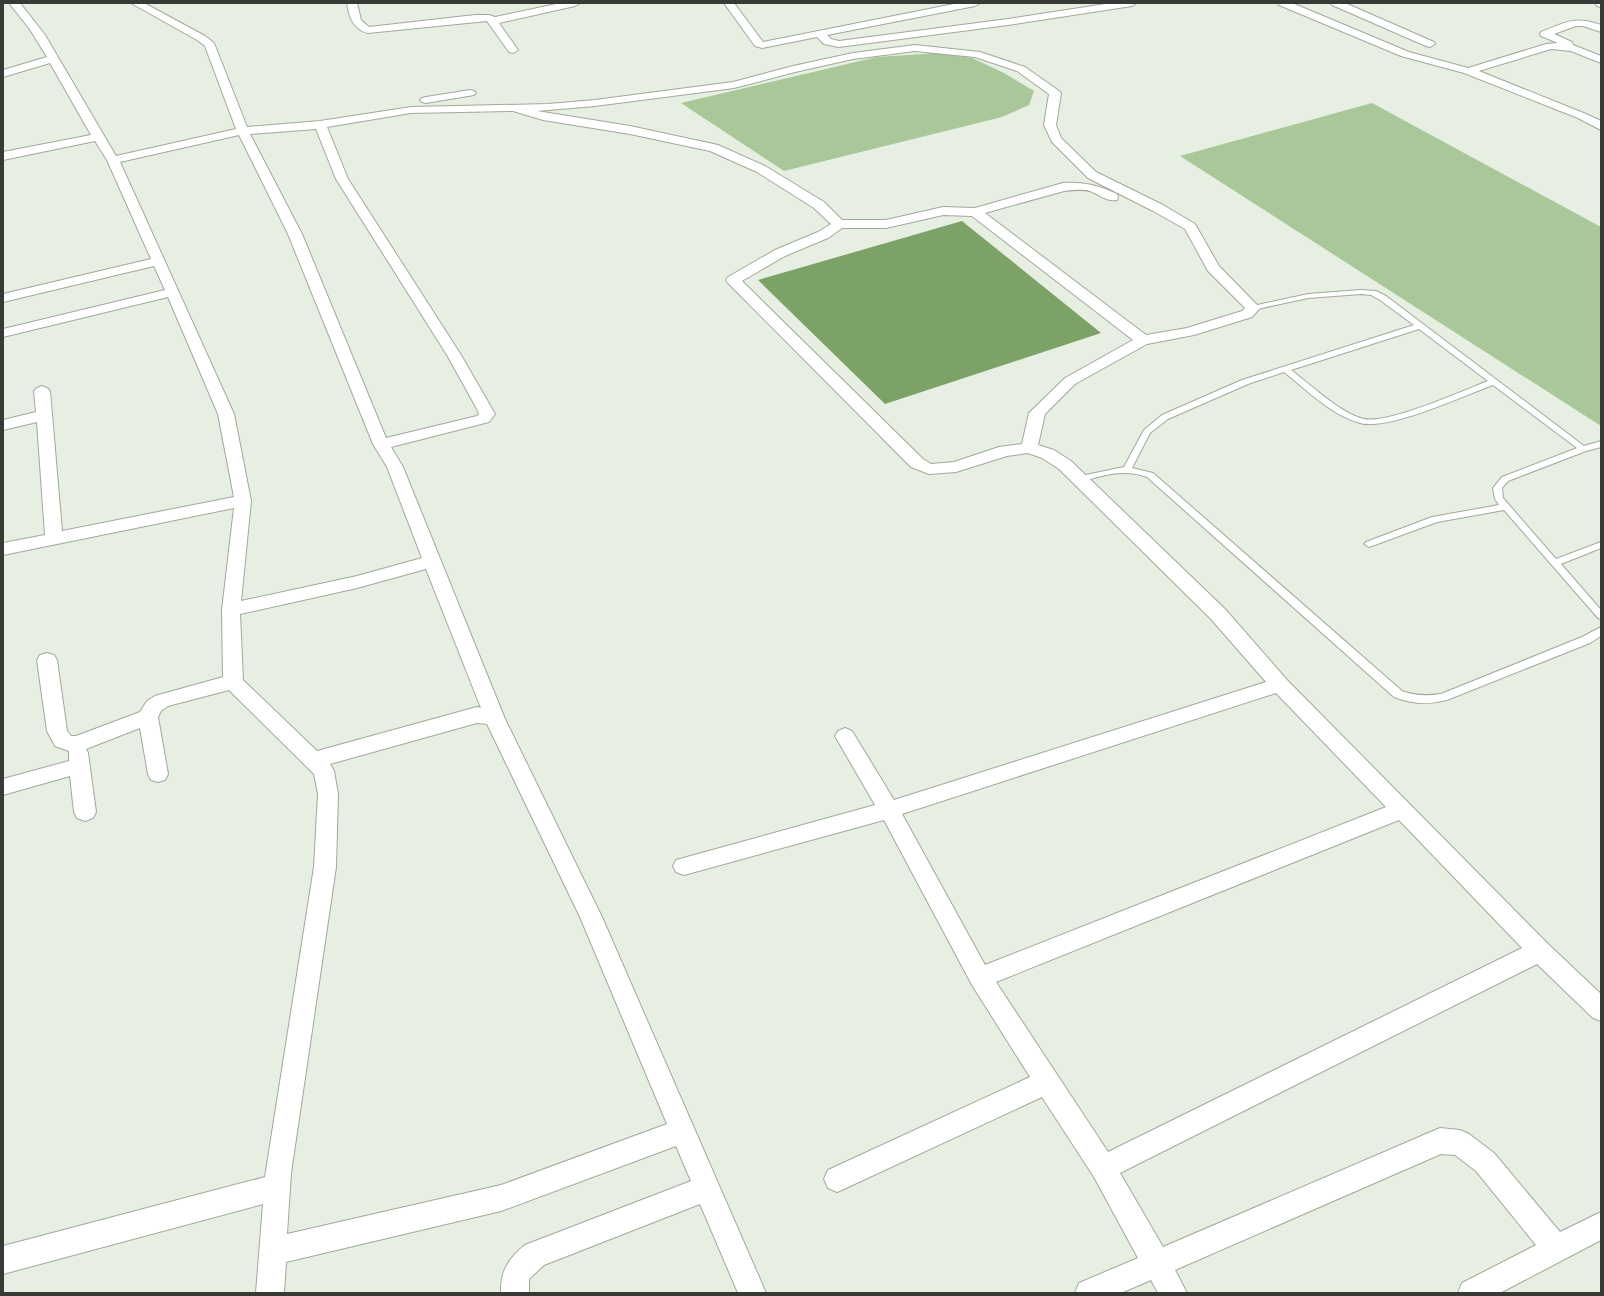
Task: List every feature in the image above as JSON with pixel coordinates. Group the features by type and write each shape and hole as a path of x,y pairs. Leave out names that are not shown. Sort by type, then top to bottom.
{"street":[{"path":"14,3 25,14 113,160 174,292 226,414 243,501 231,610 233,682 324,771 328,794 325,867 276,1188 270,1293"},
{"path":"136,3 201,38 210,45 242,129 295,234 381,444 395,467 495,719 591,917 752,1293"},
{"path":"352,3 356,20 364,29 368,30 475,18 489,18 493,21 513,50"},
{"path":"493,21 575,3"},
{"path":"729,3 759,44 766,45 972,3"},
{"path":"820,34 828,42 839,44 1008,22 1132,3"},
{"path":"1282,3 1405,54 1468,71 1582,116 1601,126"},
{"path":"1336,3 1430,44"},
{"path":"1601,29 1584,23 1575,23 1545,34 1601,60"},
{"path":"1468,71 1550,46 1574,47 1594,39"},
{"path":"242,129 320,125 411,110 514,108 595,103 734,85 793,69 853,56 914,48 976,54 1021,69 1055,93 1050,125 1056,139 1092,175 1158,208 1190,227 1213,268 1253,308 1246,314 1188,332 1143,340 1070,381 1037,413 1029,448"},
{"path":"3,74 53,59"},
{"path":"113,160 242,129 470,94"},
{"path":"514,108 543,116 630,130 714,148 761,169 819,205 840,224"},
{"path":"320,125 342,179 454,355 487,414 483,419 381,444"},
{"path":"3,156 98,137"},
{"path":"1193,233 1092,188 1063,186 1022,200 975,212 944,211 886,224 840,224 824,235 780,253 732,280 917,463 929,469 956,467 1005,451 1029,448 1048,454 1065,465 1218,614 1280,685 1540,951 1601,1010"},
{"path":"975,212 1143,340"},
{"path":"3,298 159,261"},
{"path":"3,333 174,292"},
{"path":"42,391 54,539"},
{"path":"3,425 45,415"},
{"path":"3,549 243,501"},
{"path":"231,610 357,582 433,561"},
{"path":"47,660 57,732 61,741 65,743 77,744 148,717"},
{"path":"158,774 148,717 156,703 233,682"},
{"path":"684,866 889,810 1280,685"},
{"path":"314,760 477,715 488,716 495,719"},
{"path":"845,736 889,810 980,978 1103,1168 1173,1293"},
{"path":"77,744 85,812"},
{"path":"3,787 79,766"},
{"path":"980,978 1401,810"},
{"path":"1103,1168 1540,951"},
{"path":"837,1180 1048,1082"},
{"path":"273,1250 501,1198 683,1131"},
{"path":"1089,1293 1440,1141 1460,1143 1485,1162 1556,1248"},
{"path":"3,1260 276,1188"},
{"path":"515,1293 514,1281 519,1267 535,1255 707,1188"},
{"path":"1472,1293 1601,1225"}],"lane":[{"path":"1253,308 1308,296 1361,292 1373,293 1420,326 1583,449"},
{"path":"1127,470 1147,432 1165,417 1245,382 1420,326"},
{"path":"1285,369 1347,415 1362,421 1376,422 1392,420 1494,382"},
{"path":"1601,444 1583,449 1505,479 1497,488 1499,499 1554,563 1596,603 1601,616"},
{"path":"1079,479 1127,470 1142,471 1160,484 1398,694 1412,700 1428,701 1444,697 1586,640 1601,631"},
{"path":"1368,544 1435,519 1506,507"},
{"path":"1554,563 1601,546"}],"shaded area":[{"path":"939,53 972,58 1004,73 1034,91 1029,105 1002,117 784,171 681,103 877,57"},
{"path":"1372,103 1601,227 1601,426 1180,156"},
{"path":"962,221 1101,333 885,404 758,280"}]}
